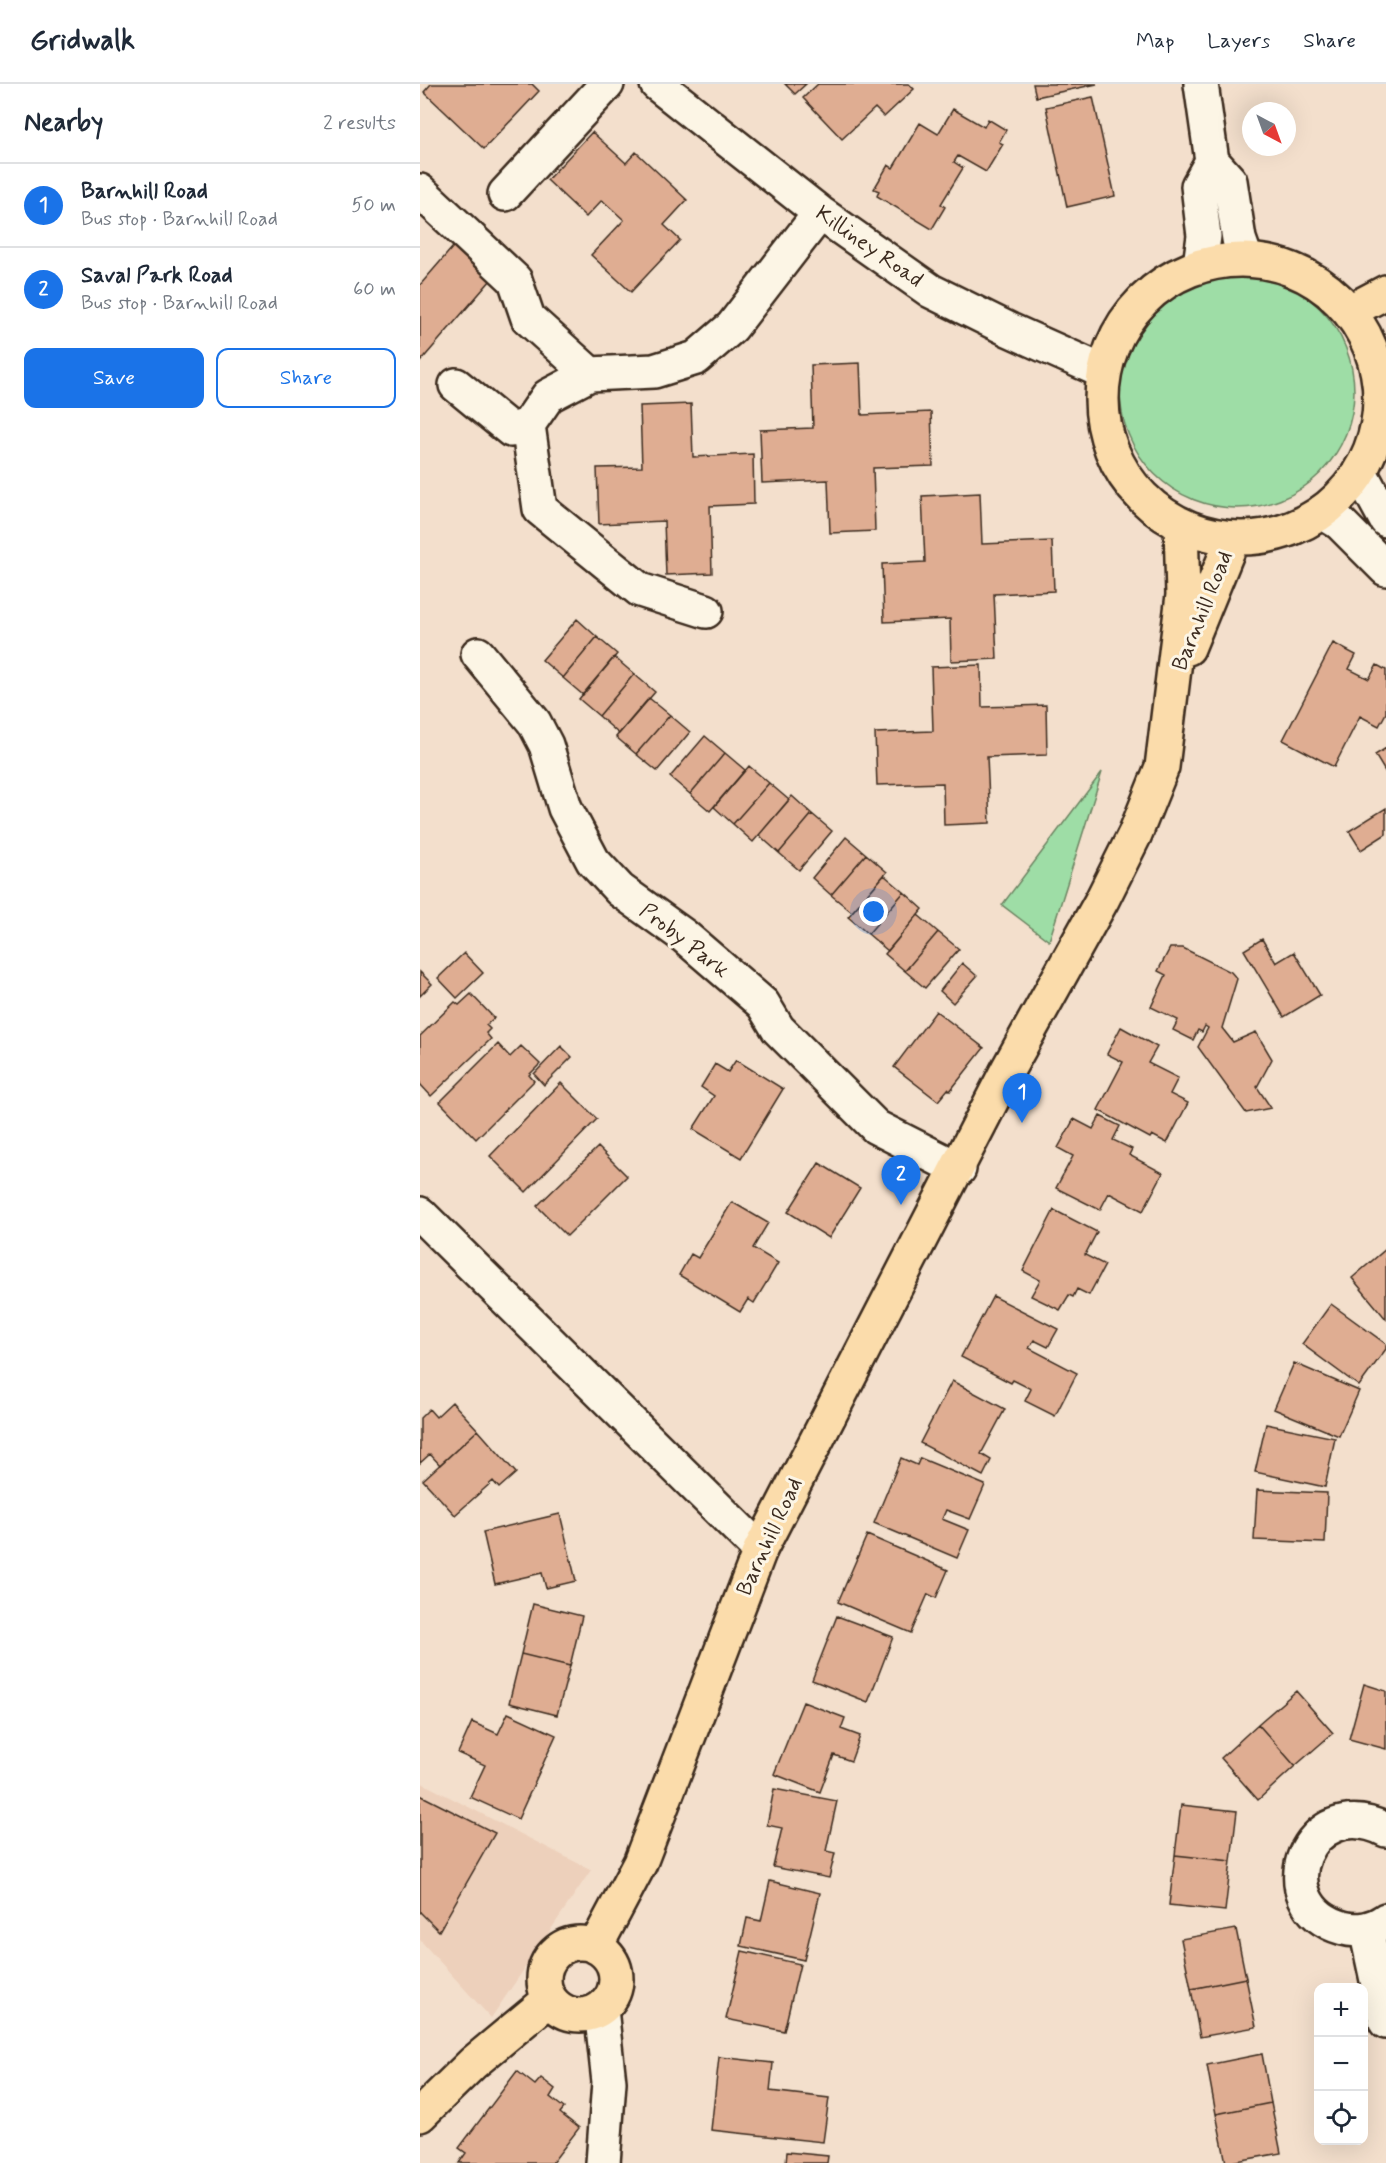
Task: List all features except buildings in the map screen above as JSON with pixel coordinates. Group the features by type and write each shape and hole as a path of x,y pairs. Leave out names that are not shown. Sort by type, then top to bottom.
{"main road":[{"path":"1246,259 1277,264 1308,276 1331,292 1350,311 1363,331 1379,345 1379,418 1371,450 1360,472 1346,491 1322,512 1284,532 1259,537 1233,538 1207,534 1181,525 1157,511 1130,485 1112,453 1102,412 1104,372 1117,334 1132,312 1151,292 1167,281 1200,265 1246,259"},
{"path":"1350,311 1386,292"},
{"name":"Barnhill Road","path":"596,1946 640,1863 760,1550 836,1400 959,1169 1008,1069 1102,900 1135,834 1162,766 1184,595 1181,525"},
{"name":"Barnhill Road","path":"1173,683 1233,538"},
{"path":"575,1943 596,1946 611,1959 616,1973 612,1996 601,2009 576,2015 558,2008 550,2000 544,1977 545,1969 556,1952 575,1943"},
{"path":"420,2115 473,2062 550,2000"}],"street":[{"path":"505,194 607,84"},
{"name":"Killiney Road","path":"657,84 820,213 931,291 1010,330 1104,372"},
{"path":"1201,84 1212,161 1230,181 1239,238 1246,259"},
{"path":"1200,265 1204,236 1198,186 1212,161"},
{"path":"420,191 515,280 528,318 590,374"},
{"path":"456,385 511,430 528,425 548,396 590,374 654,371 696,358 732,327 820,213"},
{"path":"528,425 540,509 640,590 706,610"},
{"path":"1360,472 1386,520"},
{"path":"1322,512 1340,523 1386,569"},
{"name":"Proby Park","path":"478,654 534,722 546,744 565,808 593,861 620,890 684,936 763,1004 778,1029 876,1127 959,1169"},
{"path":"420,1214 760,1550"},
{"path":"1386,1830 1370,1822 1352,1821 1334,1825 1318,1834 1307,1848 1301,1865 1300,1883 1305,1900 1316,1915 1331,1925 1348,1930 1376,1925 1386,2022"},
{"path":"601,2009 609,2082 603,2163"}],"shaded area":[{"path":"420,1782 591,1870 491,2018 420,1940"}],"green space":[{"path":"1225,274 1249,274 1292,287 1320,308 1341,336 1352,368 1354,391 1352,414 1341,446 1320,474 1292,495 1271,503 1249,508 1225,508 1182,495 1163,482 1146,465 1133,446 1125,425 1120,403 1120,379 1133,336 1146,317 1163,300 1182,287 1203,279"},
{"path":"1102,772 1049,941 1002,905"}],"place":[{"name":"Barnhill Road","path":"1022,1123"},
{"name":"Saval Park Road","path":"901,1205"}]}
